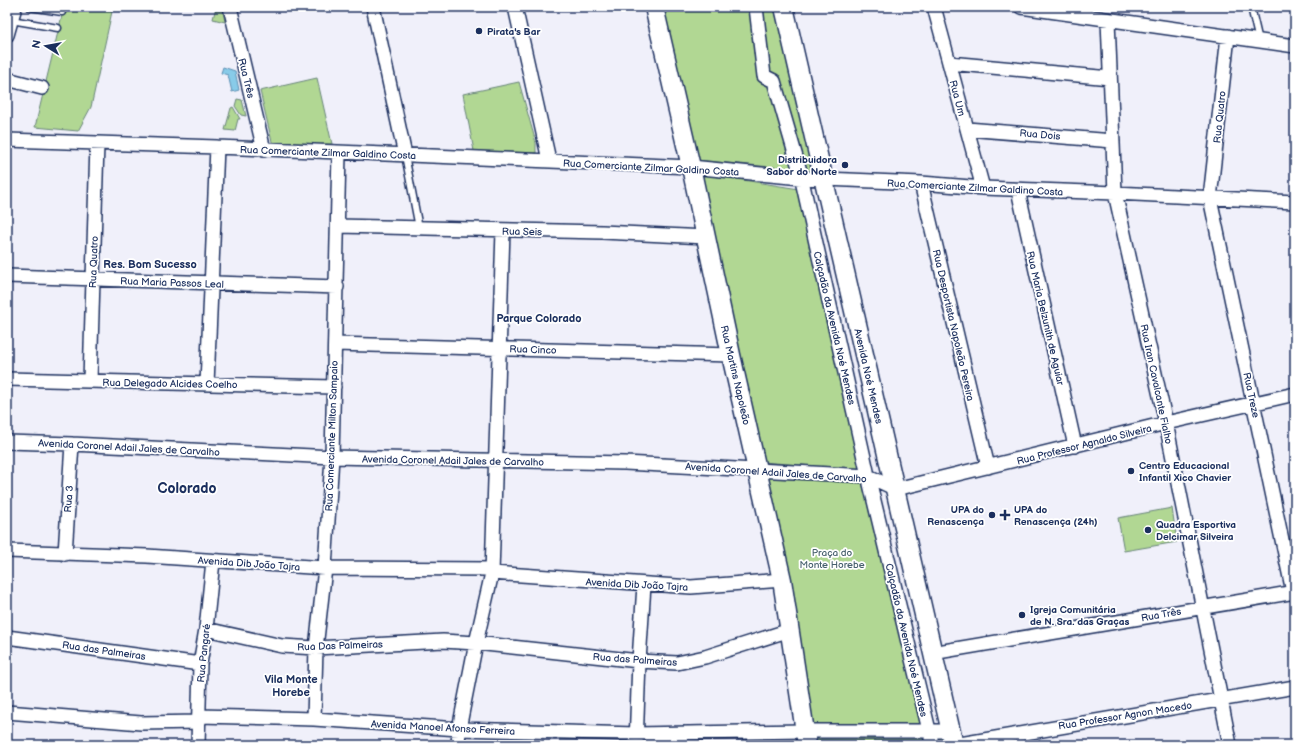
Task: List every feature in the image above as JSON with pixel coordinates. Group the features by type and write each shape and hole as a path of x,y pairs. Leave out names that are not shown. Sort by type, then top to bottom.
{"main road":[{"name":"Rua Martins Napoleão","path":"654,7 691,167 731,355 782,580 805,738"},
{"name":"Avenida Noé Mendes","path":"784,7 953,740"}],"street":[{"path":"7,35 15,7"},
{"name":"Rua Três","path":"230,7 264,150"},
{"path":"373,7 405,155"},
{"path":"515,7 549,160"},
{"path":"756,7 764,76 774,81 800,172"},
{"name":"Rua Um","path":"934,7 983,188"},
{"path":"1021,7 1295,46"},
{"name":"Rua Iran Cavalcante Fialho","path":"1108,20 1115,193 1166,423 1230,745"},
{"name":"Rua Quatro","path":"1210,198 1228,36"},
{"path":"949,63 1110,78"},
{"path":"7,79 42,88"},
{"name":"Rua Dois","path":"967,129 1113,141"},
{"name":"Rua Comerciante Zilmar Galdino Costa","path":"7,140 549,160 691,167 801,178 1018,190 1115,193 1295,202"},
{"name":"Rua Quatro","path":"90,381 97,144"},
{"path":"207,384 217,147"},
{"name":"Rua Comerciante Milton Sampaio","path":"314,719 316,648 325,568 332,458 339,153"},
{"name":"Rua Desportista Napoleão Pereira","path":"921,184 988,467"},
{"name":"Calçadão da Avenida Noé Mendes","path":"803,185 868,477 930,737"},
{"name":"Rua Maria Belzunith de Aguiar","path":"1018,190 1075,446"},
{"name":"Rua Treze","path":"1210,198 1294,592"},
{"name":"Rua Seis","path":"338,226 503,231 602,232 706,237"},
{"path":"458,745 459,729 492,571 503,231"},
{"name":"Rua Maria Passos Leal","path":"7,276 337,287"},
{"name":"Rua Cinco","path":"335,344 731,355"},
{"name":"Rua Delegado Alcides Coelho","path":"7,379 334,387"},
{"name":"Rua Professor Agnaldo Silveira","path":"896,489 1166,423 1295,394"},
{"name":"Avenida Coronel Adail Jales de Carvalho","path":"7,442 332,458 625,463 868,476 896,489"},
{"name":"Rua 3","path":"65,554 72,444"},
{"name":"Avenida Dib João Tajra","path":"7,551 147,556 325,568 492,571 644,585 691,587 782,580"},
{"name":"Rua Pangaré","path":"198,745 200,664 206,629 213,561"},
{"path":"636,739 644,585"},
{"name":"Rua Três","path":"932,653 1294,592"},
{"name":"Rua Das Palmeiras","path":"206,629 282,646 316,648 443,641 476,643"},
{"name":"Rua das Palmeiras","path":"476,643 639,661 677,663 790,630"},
{"name":"Rua das Palmeiras","path":"7,637 200,664"},
{"name":"Rua Professor Agnon Macedo","path":"953,740 1221,700 1295,687"},
{"name":"Avenida Manoel Afonso Ferreira","path":"7,712 141,723 199,719 314,719 636,739 805,738 953,740"}],"lane":[{"path":"30,7 62,12"},
{"path":"1251,7 1259,41"},
{"path":"11,20 58,28"},
{"path":"405,155 419,228"}],"green space":[{"path":"64,7 113,7 91,107 78,131 35,127"},
{"path":"216,7 222,7 225,22 213,19"},
{"path":"661,7 774,7 814,171 696,160"},
{"path":"317,78 332,144 273,146 260,91"},
{"path":"519,82 536,143 536,153 474,151 463,94"},
{"path":"237,99 242,100 246,116 241,115 235,106"},
{"path":"233,107 240,119 238,119 235,131 225,130 231,108"},
{"path":"699,173 799,189 862,470 763,462"},
{"name":"Praça do Monte Horebe","path":"767,477 862,482 921,725 811,726"},
{"name":"Quadra Esportiva Delcimar Silveira","path":"1172,508 1177,542 1124,551 1118,518"},
{"path":"944,737 945,745 816,745 815,739"}],"water":[{"path":"223,67 235,71 239,90 232,92 228,75 221,73"}],"place":[{"name":"Pirata's Bar","path":"479,31"},
{"name":"Distribuidora Sabor do Norte","path":"845,165"},
{"name":"Centro Educacional Infantil Xico Chavier","path":"1131,471"},
{"name":"UPA do Renascença","path":"992,515"},
{"name":"UPA do Renascença (24h)","path":"1005,515"},
{"name":"Quadra Esportiva Delcimar Silveira","path":"1148,530"},
{"name":"Igreja Comunitária de N. Sra. das Graças","path":"1022,615"}],"district":[{"name":"Res. Bom Sucesso","path":"150,264"},
{"name":"Parque Colorado","path":"539,318"},
{"name":"Colorado","path":"187,488"},
{"name":"Vila Monte Horebe","path":"291,685"}]}
